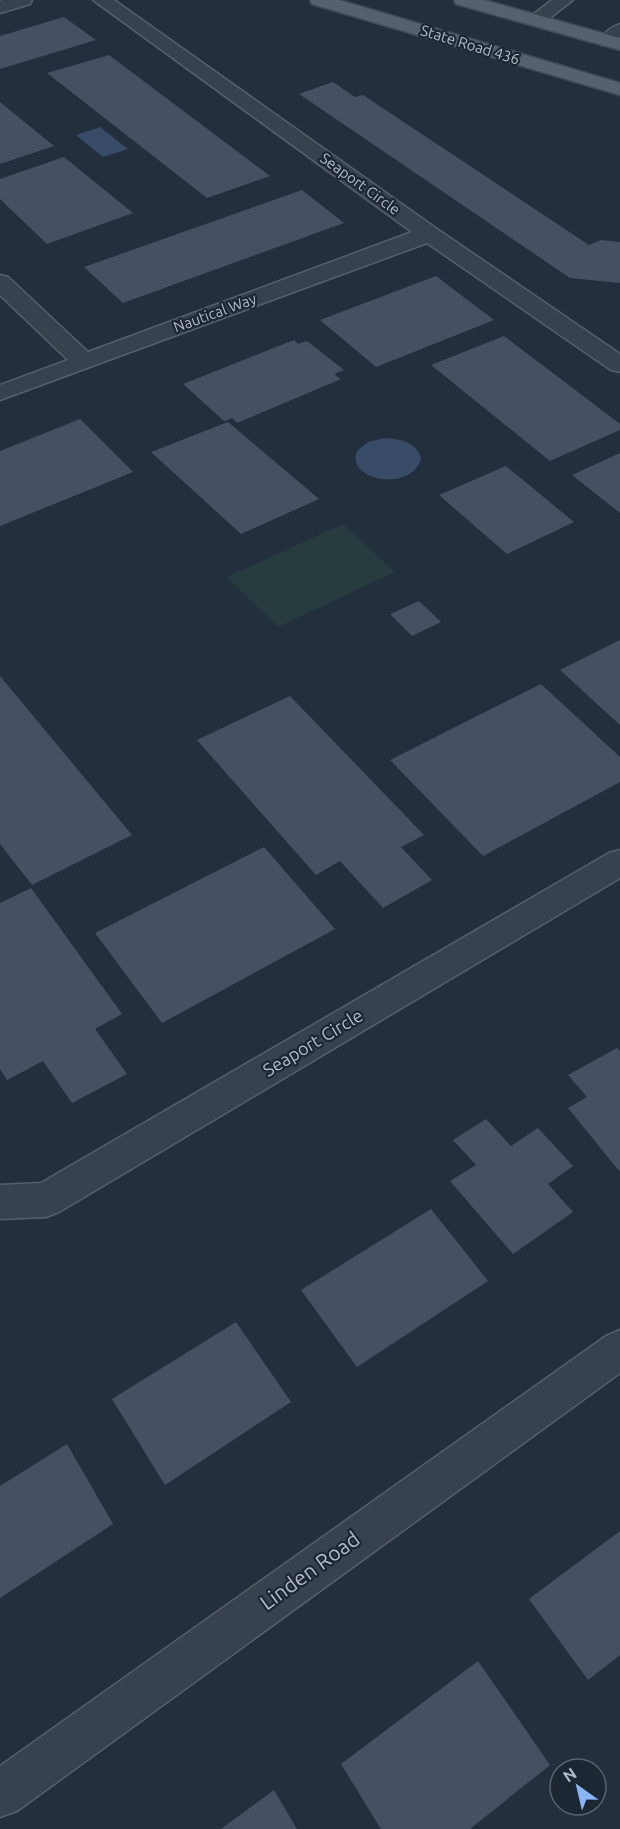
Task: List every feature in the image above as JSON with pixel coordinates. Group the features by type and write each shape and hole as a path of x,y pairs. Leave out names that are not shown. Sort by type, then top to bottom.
{"main road":[{"name":"State Road 436","path":"319,0 617,87"},
{"path":"463,0 566,29 616,39"}],"street":[{"path":"0,7 23,0"},
{"name":"Seaport Circle","path":"102,0 429,234 620,365"},
{"path":"535,20 564,0"},
{"name":"Nautical Way","path":"0,393 429,234"},
{"path":"0,282 84,362"},
{"name":"Seaport Circle","path":"0,1202 46,1200 620,862"},
{"name":"Linden Road","path":"0,1794 620,1348"}],"green space":[{"path":"343,524 395,572 278,627 227,577"}],"water":[{"path":"100,127 128,149 103,157 76,135"},
{"path":"385,438 402,441 415,448 421,458 416,469 406,476 395,479 370,476 361,470 356,462 357,451 368,442"}],"building":[{"path":"64,17 96,40 0,69 0,36"},
{"path":"109,55 270,176 207,198 47,73"},
{"path":"333,82 355,97 363,95 589,245 601,240 620,242 620,283 570,278 299,94"},
{"path":"0,102 54,146 0,164"},
{"path":"64,157 133,213 47,244 0,199 0,179"},
{"path":"302,190 344,223 123,303 84,267"},
{"path":"436,276 494,320 376,367 320,320"},
{"path":"504,336 620,424 620,430 550,461 431,365"},
{"path":"294,340 298,344 307,341 344,370 334,374 341,379 237,423 232,418 224,421 183,384"},
{"path":"80,419 133,472 0,526 0,451"},
{"path":"228,422 319,499 241,534 151,452"},
{"path":"620,453 620,513 572,475"},
{"path":"506,466 574,522 507,554 439,495"},
{"path":"419,601 441,622 412,636 390,614"},
{"path":"620,640 620,725 560,670"},
{"path":"0,676 132,835 32,885 0,844"},
{"path":"541,684 620,757 620,782 483,856 390,760"},
{"path":"290,696 424,835 401,847 432,880 383,908 340,861 316,875 197,740"},
{"path":"264,847 335,929 162,1023 95,933"},
{"path":"31,888 122,1014 95,1029 127,1074 72,1103 43,1061 7,1080 0,1069 0,903"},
{"path":"617,1048 620,1051 620,1172 568,1108 587,1097 568,1075"},
{"path":"486,1119 511,1146 538,1128 573,1166 548,1184 573,1212 513,1254 450,1181 476,1165 453,1140"},
{"path":"431,1209 488,1281 357,1367 301,1290"},
{"path":"236,1322 291,1402 165,1485 112,1399"},
{"path":"67,1444 113,1524 0,1598 0,1486"},
{"path":"620,1531 620,1655 588,1680 529,1599"},
{"path":"478,1661 548,1762 548,1767 470,1829 381,1829 341,1764"},
{"path":"274,1790 297,1829 221,1829"}]}
